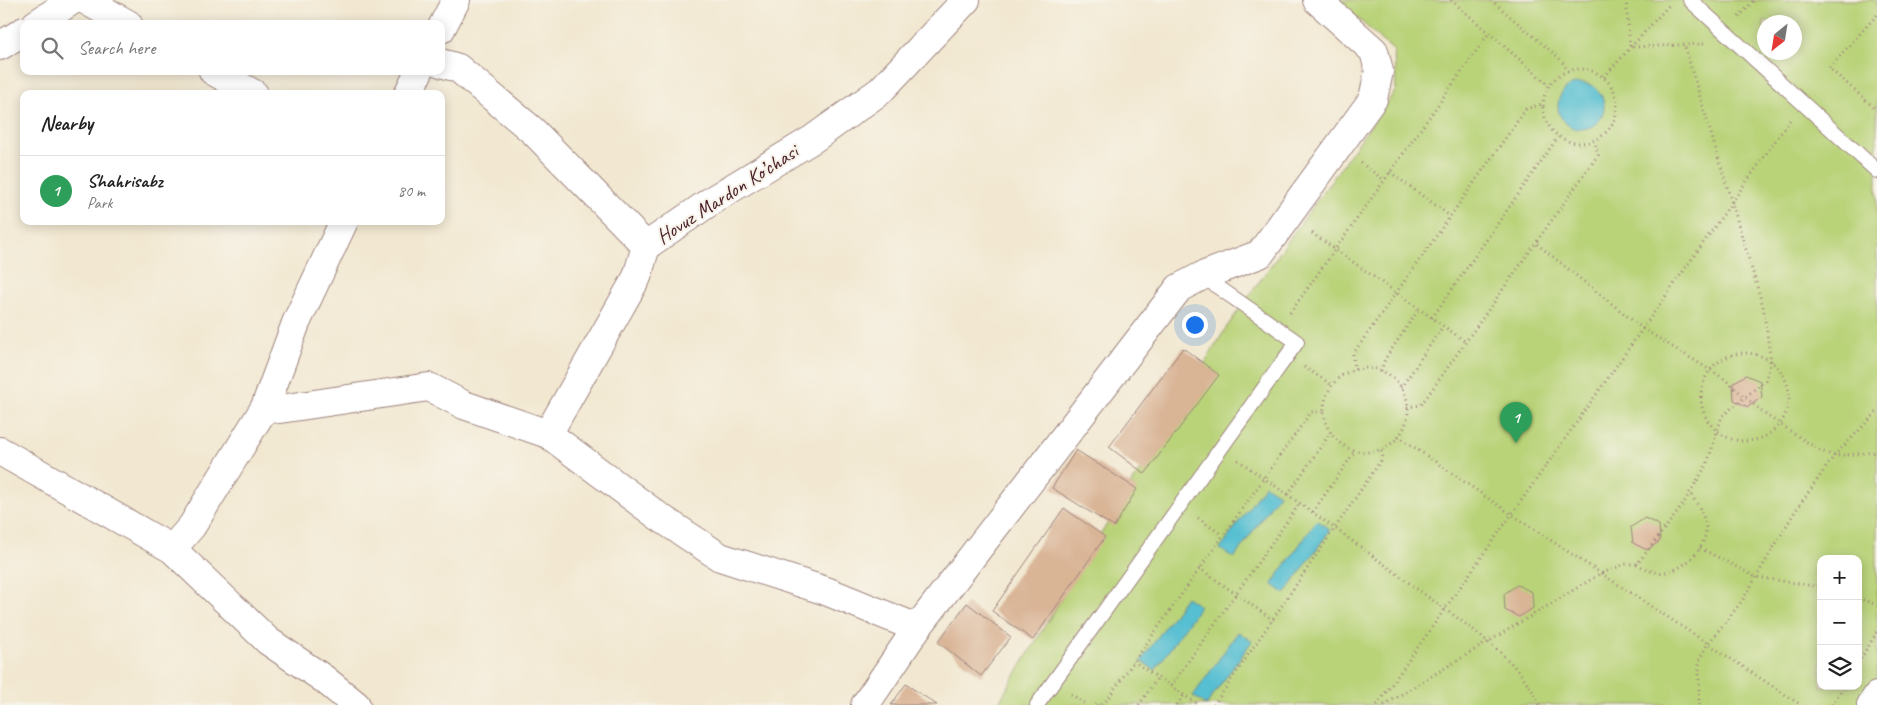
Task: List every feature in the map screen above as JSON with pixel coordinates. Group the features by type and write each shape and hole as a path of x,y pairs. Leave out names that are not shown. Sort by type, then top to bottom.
{"street":[{"path":"42,20 73,0"},
{"path":"85,0 121,20"},
{"path":"445,21 456,0"},
{"name":"Hovuz Mardon Ko’chasi","path":"548,434 637,277 646,246 714,198 812,139 880,91 966,0"},
{"path":"865,705 917,628 1179,288 1202,276 1260,254 1373,99 1378,71 1374,51 1317,0"},
{"path":"0,46 20,34"},
{"path":"445,64 458,68 533,131 646,246"},
{"path":"220,75 247,90"},
{"path":"410,90 417,75"},
{"path":"172,549 192,526 265,406 296,323 342,225"},
{"path":"265,406 280,409 429,387 464,405 548,434 658,516 720,557 826,591 917,628"},
{"path":"0,451 172,549 268,641 324,679 356,705"},
{"path":"1871,705 1877,696"}],"lane":[{"path":"1690,0 1877,171"},
{"path":"1037,705 1296,342 1202,276"}],"path":[{"path":"1451,0 1549,85"},
{"path":"1491,0 1561,60 1568,71"},
{"path":"1626,0 1630,48"},
{"path":"1604,77 1673,0"},
{"path":"1877,15 1829,68 1877,110"},
{"path":"1279,330 1489,33"},
{"path":"1630,48 1738,43"},
{"path":"1637,564 1690,493 1707,464 1722,416 1766,380 1771,361 1763,306 1684,44"},
{"path":"1575,69 1590,70 1604,77 1614,90 1618,104 1616,119 1608,132 1595,141 1583,144 1570,142 1558,137 1546,122 1542,104 1549,85 1560,74 1568,71 1575,69"},
{"path":"1377,705 1802,103"},
{"path":"1354,370 1353,354 1526,108 1542,104"},
{"path":"1432,318 1558,137"},
{"path":"1407,407 1421,405 1537,244 1598,156 1595,141"},
{"path":"1356,160 1384,180"},
{"path":"1390,172 1450,216"},
{"path":"1306,228 1466,342"},
{"path":"1537,244 1642,328 1710,370 1780,424 1819,450 1834,456 1877,452"},
{"path":"1381,371 1385,359 1419,309"},
{"path":"1401,388 1444,326"},
{"path":"1746,352 1759,355 1771,361 1781,371 1788,384 1787,412 1780,424 1770,433 1757,439 1743,441 1730,438 1717,430 1706,415 1701,395 1703,382 1710,370 1720,360 1746,352"},
{"path":"1287,356 1332,385"},
{"path":"1367,368 1381,371 1392,378 1401,388 1406,400 1405,425 1398,436 1381,449 1372,451 1355,450 1346,447 1331,432 1326,423 1324,412 1327,393 1332,385 1342,376 1354,370 1367,368"},
{"path":"1096,705 1098,702 1102,705 1310,412 1324,412"},
{"path":"1699,705 1699,661 1707,644 1742,601 1794,513 1834,456 1877,412"},
{"path":"1288,494 1331,432"},
{"path":"1398,436 1600,574 1801,705"},
{"path":"1220,449 1336,528 1497,648 1535,693 1539,705"},
{"path":"1214,705 1382,459 1381,449"},
{"path":"1313,512 1355,450"},
{"path":"1384,705 1600,574 1625,564 1637,564 1655,572 1672,571 1689,562 1700,548 1706,529 1701,509 1690,493"},
{"path":"1171,686 1300,503"},
{"path":"1180,506 1222,535"},
{"path":"1700,548 1756,577 1817,586"},
{"path":"1199,568 1273,620"},
{"path":"1862,599 1877,605"},
{"path":"1862,656 1877,632"},
{"path":"1134,661 1199,705"},
{"path":"1139,705 1158,677"},
{"path":"1832,705 1841,690"},
{"path":"1177,705 1184,695"}],"green space":[{"path":"1337,0 1877,0 1877,705 997,705 1226,328 1396,90 1394,51"}],"water":[{"path":"1581,83 1594,87 1600,93 1604,106 1600,119 1594,125 1581,129 1568,125 1562,119 1558,106 1562,93 1568,87"},
{"path":"1265,485 1279,494 1234,558 1220,549"},
{"path":"1317,520 1330,530 1285,594 1272,584"},
{"path":"1186,597 1200,606 1155,670 1141,661"},
{"path":"1238,632 1252,641 1206,705 1193,696"}],"building":[{"path":"1183,348 1219,375 1145,474 1109,447"},
{"path":"1746,375 1760,381 1762,397 1748,407 1734,400 1733,383"},
{"path":"1076,450 1137,489 1114,527 1052,488"},
{"path":"1064,508 1105,537 1033,640 992,611"},
{"path":"1645,518 1659,525 1660,541 1647,550 1633,543 1631,527"},
{"path":"1517,585 1532,592 1533,608 1519,617 1505,610 1504,594"},
{"path":"967,603 1011,637 981,676 938,642"},
{"path":"906,684 937,705 891,705"}],"place":[{"name":"Shahrisabz","path":"1516,443"}]}
